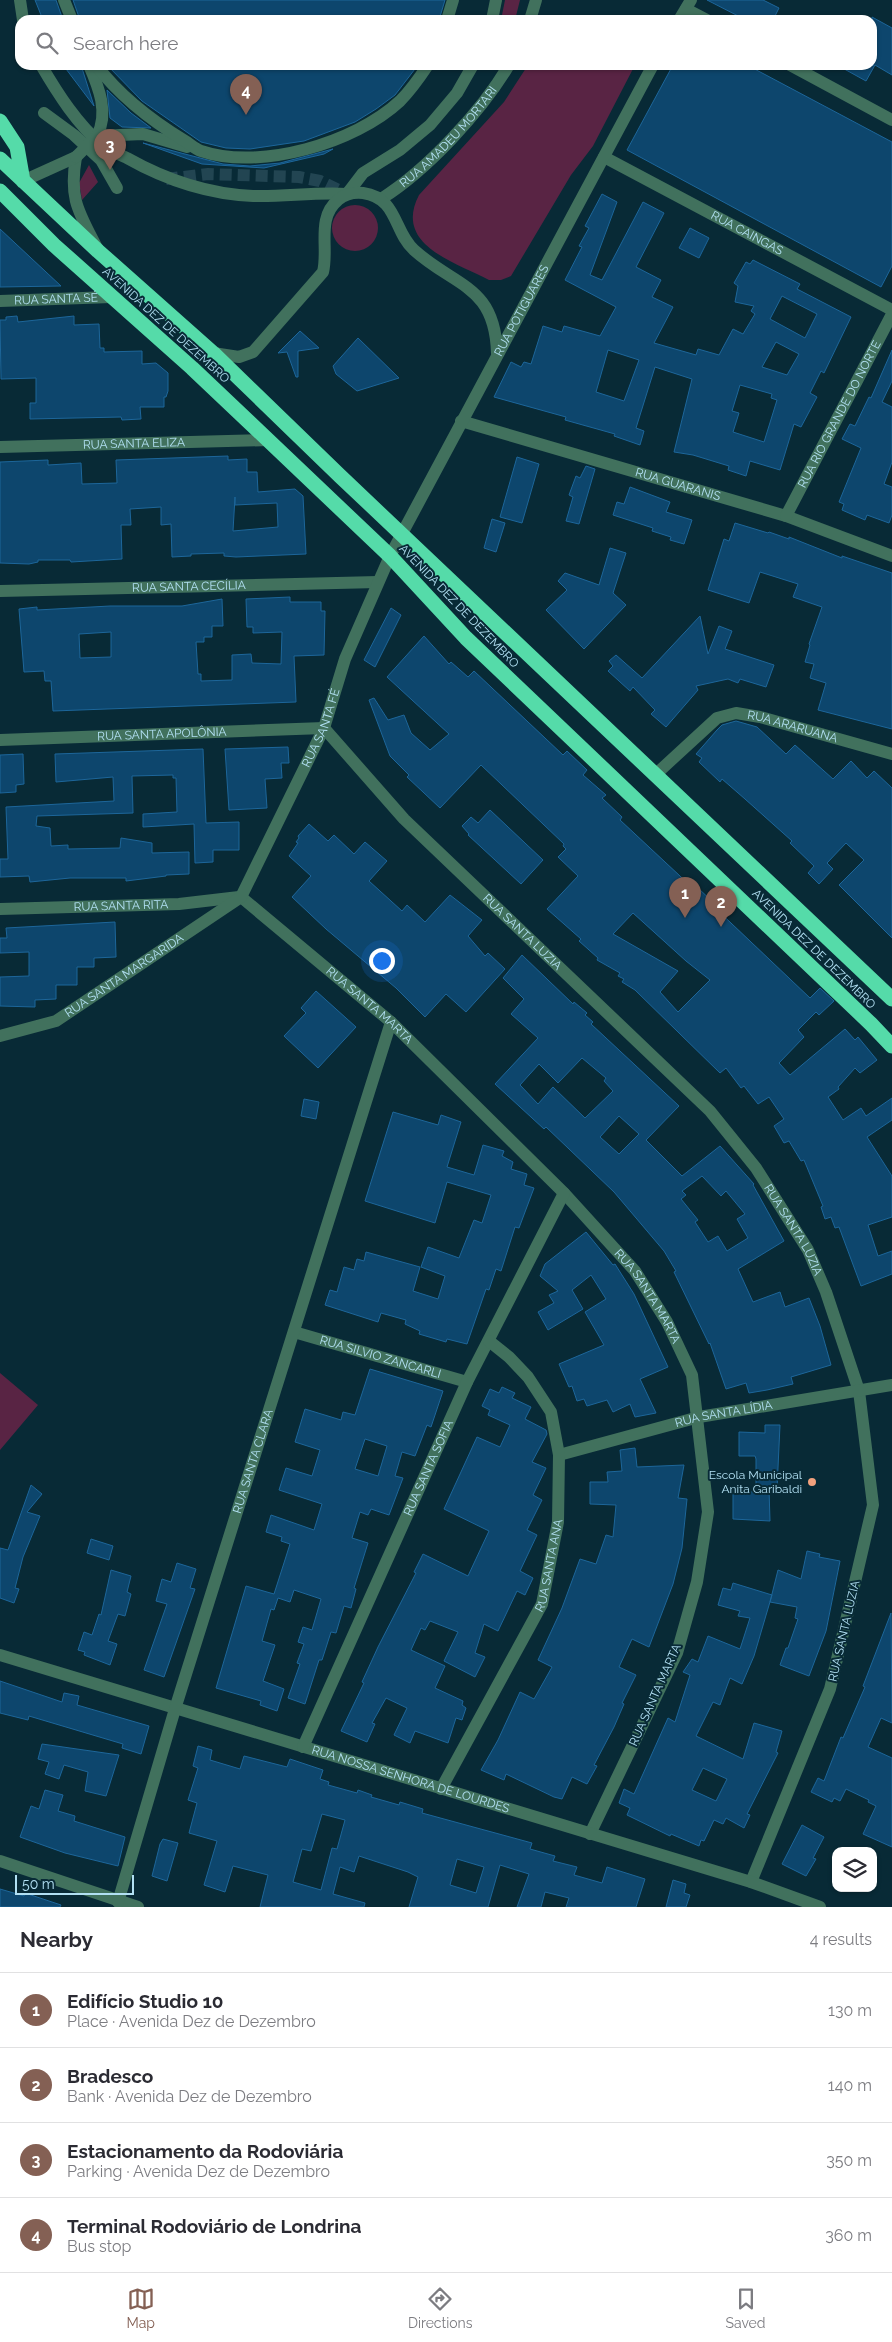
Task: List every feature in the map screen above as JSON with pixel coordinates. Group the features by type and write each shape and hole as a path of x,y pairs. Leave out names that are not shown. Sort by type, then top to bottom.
{"highway":[{"path":"0,121 16,147 24,180"},
{"name":"AVENIDA DEZ DE DEZEMBRO","path":"0,159 98,251 213,353 654,775 892,999"},
{"name":"AVENIDA DEZ DE DEZEMBRO","path":"2,193 54,245 192,368 269,440 390,556 466,638 892,1046"}],"street":[{"path":"20,0 22,15"},
{"path":"64,0 70,15"},
{"path":"448,15 453,0"},
{"path":"493,15 496,0"},
{"path":"532,15 536,0"},
{"path":"44,70 55,90 80,123 104,146 166,179 209,191 244,195 317,192 364,193 380,200 396,218 408,244 473,291 480,300 494,323 497,354"},
{"path":"24,180 76,157 97,136 101,128 102,101 92,70"},
{"path":"100,70 121,93 170,131 199,150"},
{"path":"97,136 143,134 218,155 282,156 322,144 365,125 400,101 424,70"},
{"path":"213,353 239,357 253,352 323,272 326,262 325,218 330,208 347,194 363,173 400,150 430,125 457,93 470,70"},
{"name":"RUA AMADEU MORTARI","path":"380,200 403,185 424,167 494,90 506,70"},
{"name":"RUA POTIGUARES","path":"390,556 651,70"},
{"path":"799,70 892,120"},
{"path":"44,113 74,135 101,160 117,188"},
{"path":"76,157 72,183 77,208 98,251"},
{"name":"RUA CAINGAS","path":"604,157 892,312"},
{"name":"RUA SANTA SÉ","path":"0,301 111,297"},
{"name":"RUA RIO GRANDE DO NORTE","path":"786,516 892,312"},
{"name":"RUA GUARANIS","path":"461,421 786,516 892,556"},
{"name":"RUA SANTA ELIZA","path":"0,447 269,440"},
{"name":"RUA SANTA FÉ","path":"241,897 324,728 345,659 390,556"},
{"name":"RUA SANTA CECÍLIA","path":"0,591 378,582"},
{"name":"RUA ARARUANA","path":"654,775 716,718 736,713 760,717 889,755"},
{"name":"RUA SANTA APOLÔNIA","path":"0,740 324,728"},
{"name":"RUA SANTA LUZIA","path":"324,728 404,819 710,1111 756,1168 808,1250 826,1292 860,1391 873,1506 830,1689 750,1882"},
{"name":"RUA SANTA RITA","path":"0,908 179,904 241,897"},
{"name":"RUA SANTA MARTA","path":"241,897 391,1022 564,1193 635,1272 667,1322 692,1375 699,1417 708,1512 697,1582 677,1653 590,1834"},
{"name":"RUA SANTA MARGARIDA","path":"0,1036 56,1021 241,897"},
{"name":"RUA SANTA CLARA","path":"118,1902 175,1709 391,1022"},
{"name":"RUA SANTA SOFIA","path":"303,1747 467,1382 564,1193"},
{"name":"RUA SILVIO ZANCARLI","path":"294,1332 467,1382"},
{"name":"RUA SANTA ANA","path":"441,1789 542,1604 558,1522 559,1455 551,1412 528,1377 509,1357 489,1341"},
{"name":"RUA SANTA LÍDIA","path":"559,1455 699,1417 892,1385"},
{"name":"RUA NOSSA SENHORA DE LOURDES","path":"0,1655 750,1882 820,1907"},
{"path":"0,1861 118,1902 138,1907"}],"shaded area":[{"path":"505,0 520,0 516,15 502,15"},
{"path":"525,70 632,70 593,146 571,175 511,276 501,280 489,280 432,250 421,239 414,227 413,212 419,195 504,102"},
{"path":"89,165 98,182 82,200 79,183"},
{"path":"350,205 360,205 374,215 378,228 374,241 368,247 360,251 350,251 336,241 332,233 332,223 342,209"},
{"path":"0,1373 38,1405 0,1450"}],"building":[{"path":"35,0 56,0 61,15 41,15"},
{"path":"73,0 445,0 440,15 78,15"},
{"path":"707,0 763,0 779,8 776,15 736,15"},
{"path":"877,20 892,28 892,75 877,66"},
{"path":"67,70 83,70 94,106"},
{"path":"112,70 414,70 395,95 355,122 304,141 250,149 226,148 201,142 142,101"},
{"path":"670,70 756,70 892,142 892,266 881,287 627,150"},
{"path":"846,70 872,70 866,81"},
{"path":"107,90 131,113 151,128 122,127 110,118"},
{"path":"143,143 223,164 250,166 280,163 333,149 324,154 264,168 202,164"},
{"path":"602,194 617,202 590,275 602,280 643,202 664,213 636,267 661,280 652,297 673,307 654,343 696,355 698,349 719,355 733,329 743,334 755,314 751,311 754,306 735,302 738,286 734,283 746,262 750,264 753,260 800,284 797,289 851,317 824,373 821,371 810,393 817,397 801,427 794,424 780,470 750,461 746,476 728,470 729,466 693,455 674,452 692,379 655,367 636,428 644,431 640,445 614,436 615,434 565,420 566,417 494,397 511,362 521,367 524,362 531,364 543,326 562,332 564,326 600,336 616,307 565,280 582,247 579,246 589,228 585,226","holes":["782,296 817,314 805,338 770,319","776,342 799,354 787,375 762,367","608,350 639,360 624,401 596,392","740,385 772,394 771,398 777,400 764,442 733,432 739,413 732,411"]},
{"path":"690,228 709,238 699,258 679,248"},
{"path":"0,229 61,286 0,287"},
{"path":"17,316 18,322 74,316 74,325 99,324 100,348 104,348 104,352 142,351 142,364 156,363 168,373 168,391 166,397 164,397 164,407 140,407 141,419 122,420 121,417 30,419 30,403 36,403 36,378 1,379 0,320 6,320 6,317"},
{"path":"300,331 319,348 298,351 298,377 296,377 287,352 278,353"},
{"path":"358,338 399,378 357,391 336,374 333,366"},
{"path":"892,350 892,381 882,402 892,407 892,462 884,484 892,487 892,515 889,523 867,515 865,520 842,510 844,504 839,502 861,448 842,439 850,424 855,426 869,397 871,398"},
{"path":"228,456 228,460 247,459 247,472 257,472 258,492 295,489 303,496 306,554 236,557 224,556 224,553 191,554 191,556 172,557 171,524 161,525 161,507 130,509 131,525 121,525 122,559 71,562 70,560 38,560 38,562 29,564 0,563 0,462 48,460 48,465 81,463 82,484 117,483 116,460","holes":["235,497 235,505 277,503 278,527 233,531"]},
{"path":"517,457 539,464 522,523 500,517"},
{"path":"586,466 595,469 579,524 566,521 573,497 569,495 576,476 580,478"},
{"path":"630,487 670,502 666,512 692,520 684,544 670,540 671,537 652,531 653,528 613,515 617,502 624,504"},
{"path":"492,519 505,523 496,552 484,548"},
{"path":"735,523 789,539 789,537 842,558 842,556 892,573 892,729 818,710 826,683 810,678 814,664 805,662 822,607 793,597 798,584 760,572 749,603 708,590 724,539 729,541"},
{"path":"610,548 626,553 613,593 626,605 584,649 546,610 567,590 558,581 565,573 599,585"},
{"path":"290,597 290,602 321,602 321,611 325,611 324,655 294,656 296,702 53,711 51,681 45,681 44,671 24,672 19,609 37,607 37,610 110,606 182,606 222,599 223,626 212,626 212,637 204,637 204,642 196,642 198,674 201,674 201,681 232,680 232,655 251,654 252,663 281,664 282,632 253,633 253,627 247,627 246,599","holes":["111,632 111,657 80,658 79,634"]},
{"path":"391,608 401,615 375,667 364,660"},
{"path":"700,616 708,654 719,626 732,631 725,649 774,665 766,687 740,679 738,683 728,679 696,686 698,690 666,727 651,714 655,710 633,687 630,691 608,671 613,666 609,661 616,655 642,678"},
{"path":"424,636 449,664 451,662 468,677 474,671 563,755 567,751 587,770 583,775 606,795 602,798 622,817 620,820 695,890 698,888 714,903 712,905 810,998 820,988 834,1001 819,1015 816,1012 798,1030 804,1037 779,1063 790,1075 845,1029 855,1040 858,1037 877,1060 860,1073 855,1068 838,1087 839,1089 828,1097 843,1120 861,1108 866,1116 892,1098 892,1120 867,1137 892,1176 892,1217 868,1225 878,1256 892,1251 892,1274 861,1286 839,1227 835,1228 831,1217 825,1219 821,1207 823,1206 804,1160 801,1161 789,1141 784,1143 774,1126 784,1119 769,1097 758,1104 744,1086 741,1088 726,1068 720,1073 635,990 622,982 624,979 618,976 620,973 597,960 598,958 579,941 581,939 547,909 578,876 558,857 566,849 563,846 564,844 481,765 440,808 407,777 409,775 390,756 369,700 374,698 388,720 404,715 411,733 430,750 449,734 387,677","holes":["633,913 710,980 678,1012 660,992 678,971 613,934"]},
{"path":"736,721 757,727 786,754 795,745 833,779 851,761 867,778 874,771 892,788 892,938 839,885 864,860 846,843 827,863 833,869 819,884 808,873 814,866 790,843 792,841 722,779 720,782 699,762 702,758 696,754 717,730 722,725"},
{"path":"288,747 289,763 281,763 282,778 265,779 267,808 229,810 225,749"},
{"path":"203,749 206,823 239,822 239,850 213,850 213,862 195,863 194,824 143,827 143,814 177,812 176,778 173,778 173,775 132,776 133,813 37,816 36,826 50,828 51,846 68,845 68,849 120,848 121,838 152,843 152,853 189,852 189,874 166,875 126,881 126,878 70,878 30,882 29,876 0,877 0,859 8,859 6,807 114,801 113,777 56,782 55,754"},
{"path":"23,754 24,784 16,785 16,792 0,793 0,755"},
{"path":"490,810 543,860 521,884 468,835 462,826 471,817 478,823"},
{"path":"309,824 328,841 334,835 354,854 365,842 387,861 369,881 402,911 407,905 425,922 450,895 482,920 468,936 485,956 488,953 505,969 466,1012 446,994 425,1017 396,988 326,929 292,897 311,876 289,856 298,843 296,842 299,838 298,836"},
{"path":"115,922 116,957 94,958 94,967 77,967 77,985 56,985 56,999 35,1000 35,1007 0,1006 0,977 29,976 29,952 0,953 0,938 7,938 6,928"},
{"path":"522,955 573,1004 574,1002 587,1013 585,1015 593,1022 591,1024 679,1106 646,1140 682,1176 720,1146 754,1184 784,1241 738,1269 753,1302 780,1292 785,1307 809,1298 820,1326 831,1365 791,1377 793,1384 767,1390 749,1393 746,1383 726,1389 710,1343 674,1272 676,1271 664,1251 614,1192 546,1127 544,1129 495,1084 538,1038 511,1014 524,999 503,978","holes":["582,1058 606,1078 604,1081 613,1091 585,1118 553,1087 538,1104 520,1085 539,1064 558,1083","619,1116 639,1134 619,1154 600,1137","702,1176 721,1196 726,1191 745,1214 737,1219 748,1238 727,1251 718,1236 708,1242 695,1222 698,1220 681,1199 686,1195 682,1191"]},
{"path":"316,991 356,1027 318,1068 284,1036 306,1013 301,1008"},
{"path":"304,1099 319,1102 316,1119 301,1116"},
{"path":"393,1112 438,1125 441,1115 461,1122 447,1167 474,1175 483,1145 504,1151 502,1156 513,1162 511,1169 527,1174 524,1185 534,1188 519,1228 515,1227 501,1271 496,1269 489,1290 486,1289 467,1344 447,1339 446,1342 419,1334 420,1331 405,1324 406,1320 381,1313 378,1322 325,1305 330,1290 337,1292 344,1267 354,1270 357,1259 364,1261 366,1252 420,1267 413,1291 438,1299 445,1276 421,1267 428,1247 459,1258 474,1220 482,1223 491,1195 447,1182 435,1223 365,1201"},
{"path":"586,1232 613,1265 615,1264 634,1294 668,1367 640,1379 656,1413 635,1417 630,1404 613,1412 607,1400 587,1406 584,1399 577,1401 572,1386 569,1387 559,1364 604,1345 585,1312 606,1299 591,1275 572,1290 583,1309 548,1330 538,1312 554,1303 549,1295 558,1291 540,1276 545,1264"},
{"path":"370,1369 443,1391 431,1427 427,1425 415,1456 402,1452 395,1476 403,1478 389,1515 371,1509 368,1515 360,1512 352,1538 368,1543 354,1588 356,1589 351,1608 344,1606 336,1633 331,1632 322,1660 319,1660 305,1704 288,1698 300,1664 297,1663 304,1644 298,1642 303,1627 312,1630 321,1599 294,1590 290,1602 278,1598 274,1610 271,1609 262,1641 275,1645 263,1681 284,1689 277,1711 260,1705 261,1701 216,1688 246,1586 274,1594 290,1544 281,1541 282,1537 266,1532 271,1515 314,1530 322,1504 279,1490 286,1468 312,1476 320,1450 295,1442 305,1409 341,1420 343,1412 355,1415","holes":["365,1439 387,1446 378,1476 355,1469"]},
{"path":"502,1387 515,1393 512,1398 531,1407 525,1419 546,1430 547,1434 532,1462 546,1468 533,1495 542,1500 527,1530 537,1535 520,1571 533,1578 525,1595 517,1591 498,1631 484,1624 475,1653 485,1657 475,1677 444,1661 458,1632 430,1621 425,1630 421,1628 411,1650 445,1666 435,1688 463,1701 462,1705 466,1708 462,1720 456,1718 448,1743 415,1731 410,1743 394,1735 407,1708 386,1698 372,1723 375,1724 367,1742 341,1731 364,1683 362,1682 378,1647 416,1573 414,1572 423,1554 468,1576 489,1531 444,1509 477,1437 500,1447 510,1425 488,1415 490,1410 482,1406 490,1389 499,1393"},
{"path":"765,1425 780,1425 777,1489 769,1489 770,1521 733,1519 733,1492 756,1492 756,1459 755,1456 739,1456 739,1432 765,1433"},
{"path":"635,1448 637,1467 684,1465 678,1498 687,1499 682,1548 673,1584 649,1647 632,1639 619,1667 636,1675 622,1703 624,1704 614,1727 594,1765 597,1766 587,1784 572,1777 562,1799 506,1774 504,1780 481,1770 498,1740 520,1692 534,1699 552,1667 538,1660 562,1608 580,1559 596,1564 606,1535 613,1537 616,1505 590,1504 590,1482 608,1482 607,1472 622,1471 620,1450"},
{"path":"31,1485 42,1494 27,1512 40,1516 23,1557 15,1588 19,1589 14,1603 0,1598 0,1548 8,1550"},
{"path":"91,1539 113,1546 109,1560 87,1553"},
{"path":"807,1551 820,1554 819,1557 840,1561 826,1631 809,1676 780,1665 798,1619 795,1618 797,1607 770,1602 778,1570 801,1579"},
{"path":"177,1563 196,1569 190,1588 195,1589 164,1677 144,1670 167,1604 156,1601 162,1579 171,1582"},
{"path":"111,1570 131,1576 127,1592 131,1594 125,1616 118,1614 108,1641 117,1644 110,1665 84,1655 85,1652 78,1650 84,1632 92,1635 99,1614 101,1615"},
{"path":"733,1583 772,1595 754,1656 742,1684 730,1678 720,1705 713,1702 696,1736 743,1759 754,1723 782,1731 776,1752 778,1753 747,1814 750,1815 744,1828 726,1818 723,1824 714,1820 704,1841 701,1840 699,1846 671,1834 670,1836 627,1815 630,1808 619,1803 624,1789 634,1794 668,1718 675,1722 690,1675 683,1672 692,1659 698,1662 708,1636 740,1649 750,1618 738,1616 740,1611 718,1605 723,1588 731,1590","holes":["703,1768 727,1779 716,1801 692,1790"]},
{"path":"891,1613 892,1723 881,1718 868,1747 892,1758 892,1847 863,1834 876,1806 868,1802 869,1800 846,1789 840,1801 834,1798 832,1802 811,1792 818,1778 824,1781 841,1737 843,1738 865,1687 863,1686"},
{"path":"0,1681 62,1702 64,1693 79,1696 77,1705 149,1726 141,1754 122,1748 123,1744 29,1716 28,1720 0,1713"},
{"path":"42,1744 119,1755 106,1796 85,1791 88,1772 64,1765 59,1779 45,1774 49,1762 38,1759"},
{"path":"198,1746 212,1750 210,1760 240,1769 244,1756 287,1767 290,1759 323,1770 320,1779 329,1782 328,1785 357,1793 358,1790 372,1795 371,1797 399,1805 400,1802 423,1809 422,1813 532,1843 530,1849 555,1856 553,1861 577,1867 574,1875 602,1883 607,1867 645,1879 636,1907 566,1907 569,1898 545,1892 541,1907 517,1907 529,1874 500,1865 488,1907 409,1907 418,1877 359,1856 354,1872 340,1867 333,1894 365,1903 364,1907 260,1907 268,1875 233,1866 225,1892 204,1885 217,1841 189,1833 197,1803 188,1800 198,1768 193,1766","holes":["322,1814 345,1820 337,1849 332,1848 321,1890 293,1882 302,1849 311,1851","457,1859 484,1867 476,1893 450,1885"]},
{"path":"45,1790 63,1795 58,1811 75,1816 74,1821 125,1837 118,1866 65,1853 20,1837 31,1806 39,1809"},
{"path":"802,1825 824,1837 813,1858 816,1859 806,1876 782,1864"},
{"path":"163,1839 178,1843 167,1881 152,1876"},
{"path":"673,1880 686,1884 684,1893 690,1895 686,1907 666,1907"},
{"path":"0,1889 24,1896 25,1893 61,1905 60,1907 0,1907"}],"tunnel":[{"path":"166,179 208,174 299,177 320,181 347,194"}],"place":[{"name":"Terminal Rodoviário de Londrina","path":"246,115"},
{"name":"Estacionamento da Rodoviária","path":"110,170"},
{"name":"Edifício Studio 10","path":"685,918"},
{"name":"Bradesco","path":"721,927"},
{"name":"Escola Municipal Anita Garibaldi","path":"812,1482"}]}
